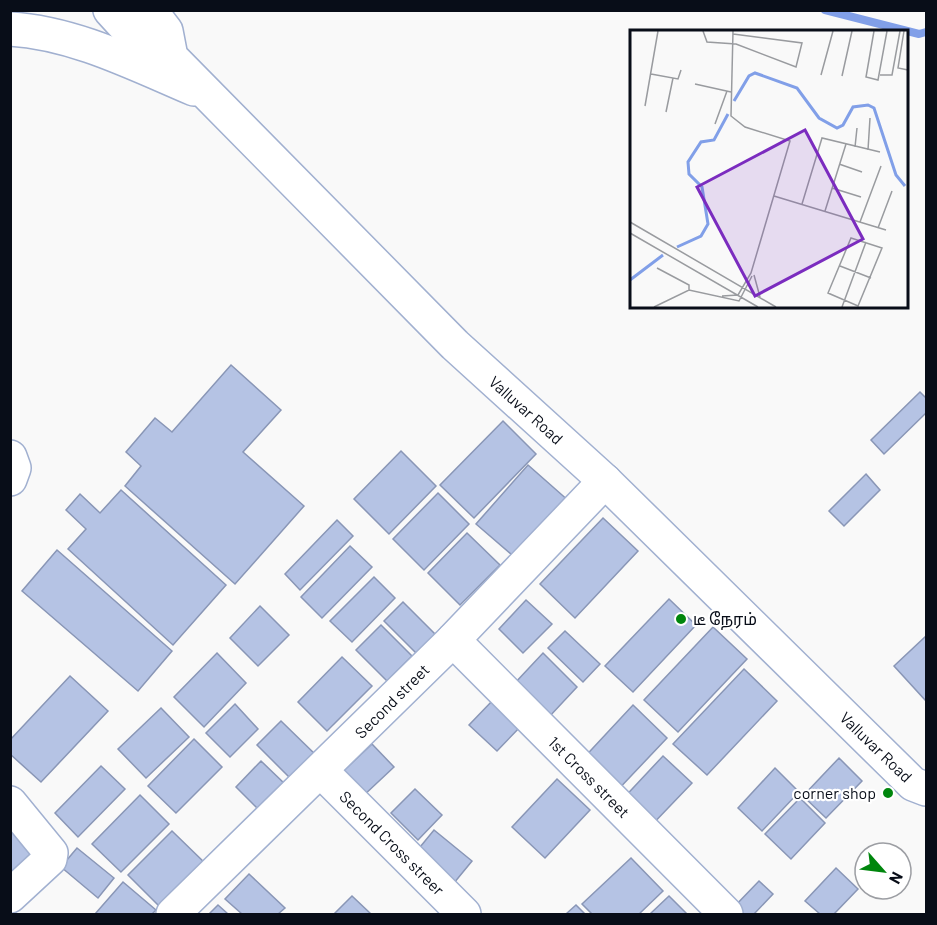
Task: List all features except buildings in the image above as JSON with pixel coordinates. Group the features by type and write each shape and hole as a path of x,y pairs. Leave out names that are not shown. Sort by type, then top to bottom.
{"main road":[{"path":"110,10 141,44 171,57"},
{"path":"150,10 166,31 171,57"},
{"path":"10,29 34,31 105,51 210,95"},
{"name":"Valluvar Road","path":"171,57 455,345 605,482 913,784 927,789"},
{"path":"10,457 14,468 10,479"},
{"name":"Second street","path":"173,915 453,640 605,482"},
{"name":"1st Cross street","path":"453,640 726,915"},
{"name":"Second Cross streer","path":"321,771 452,910"},
{"path":"10,803 51,853 50,859 10,896"}],"waterway":[{"path":"825,10 903,30"},
{"path":"907,31 919,34 926,32"}],"place":[{"name":"டீ நேரம்","path":"681,619"},
{"name":"corner shop","path":"888,793"}]}
